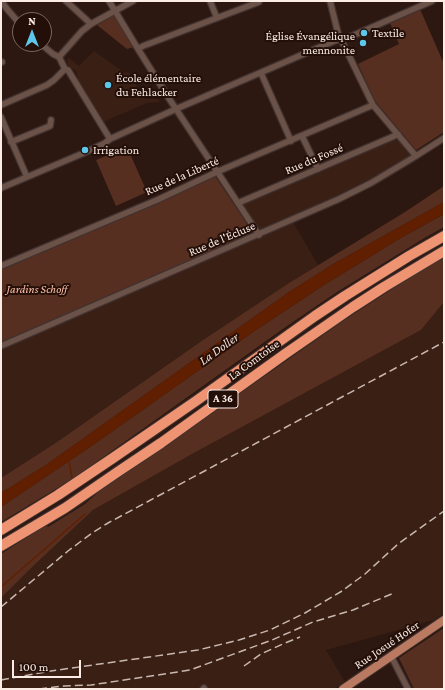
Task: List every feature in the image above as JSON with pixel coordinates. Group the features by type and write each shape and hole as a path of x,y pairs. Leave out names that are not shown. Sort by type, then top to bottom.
{"highway":[{"name":"La Comtoise","path":"1,530 58,495 113,458 345,296 444,236"},
{"name":"La Comtoise","path":"1,546 65,508 119,472 346,311 444,251"}],"main road":[{"name":"Rue Josué Hofer","path":"343,689 444,620"}],"street":[{"path":"1,1 12,15"},
{"path":"66,1 91,24"},
{"path":"110,1 176,109 259,235"},
{"path":"59,57 82,31 91,24 132,1"},
{"path":"210,1 217,18"},
{"path":"138,49 217,18 247,4 259,1"},
{"path":"330,1 338,33 373,105 416,156"},
{"path":"1,188 86,152 110,139 261,72 334,41 342,40 432,1"},
{"path":"51,52 59,57 65,69 68,70 110,139"},
{"path":"1,105 47,85 65,69"},
{"path":"261,72 291,141"},
{"name":"Rue de la Liberté","path":"1,266 157,200 217,172 373,105"},
{"path":"1,117 27,177"},
{"path":"11,142 50,126 51,120"},
{"name":"Rue du Fossé","path":"238,203 398,134"},
{"path":"302,136 318,169"},
{"name":"Rue de l'Écluse","path":"1,346 339,199 371,183 444,138"},
{"path":"391,656 408,689"}],"shaded area":[{"name":"École élémentaire du Fehlacker","path":"94,51 125,73 128,72 145,99 158,99 160,102 147,103 103,122 78,81 76,71 68,65 67,60 69,58 79,66"},
{"path":"393,138 398,139 416,160 340,202 293,222 318,265 203,340 57,442 1,478 1,343 249,235 251,230 236,207"},
{"path":"444,302 444,613 434,620 326,650 345,682 334,689 1,689 1,598 93,510 192,454 421,330"}],"green space":[{"path":"420,9 444,64 444,132 416,150 375,101 358,64 399,44 390,23"},
{"path":"114,15 134,47 127,49 97,25"},
{"path":"127,147 147,192 116,206 96,160"},
{"name":"Jardins Schoff","path":"215,176 251,230 249,235 1,343 1,268"},
{"path":"444,186 444,202 335,263 289,292 46,465 1,493 1,478 57,442 203,340 289,283 405,212"},
{"path":"444,214 444,227 337,292 74,478 1,522 1,507 93,445 253,332 324,285 399,239"},
{"path":"444,257 444,302 421,330 192,454 93,510 1,598 1,554 46,525 48,527 85,504 102,489 343,321 435,261"},
{"path":"444,628 444,689 414,689 399,658"}],"water":[{"name":"La Doller","path":"444,202 444,214 399,239 324,285 253,332 93,445 1,507 1,493 46,465 289,292 335,263"}],"waterway":[{"path":"69,461 72,478"},
{"path":"1,587 85,514"}],"railway":[{"path":"1,607 68,551 108,523 444,342"},
{"path":"1,680 51,671 198,650 239,640 270,630 305,613 342,591 365,574 398,544 444,511"},
{"path":"39,689 91,685 190,670 272,640 313,622 353,610 394,593"},
{"path":"244,666 261,654 300,637"}],"place":[{"name":"Textile","path":"364,33"},
{"name":"Église Évangélique mennonite","path":"363,43"},
{"name":"École élémentaire du Fehlacker","path":"108,85"},
{"name":"Irrigation","path":"85,150"}]}
